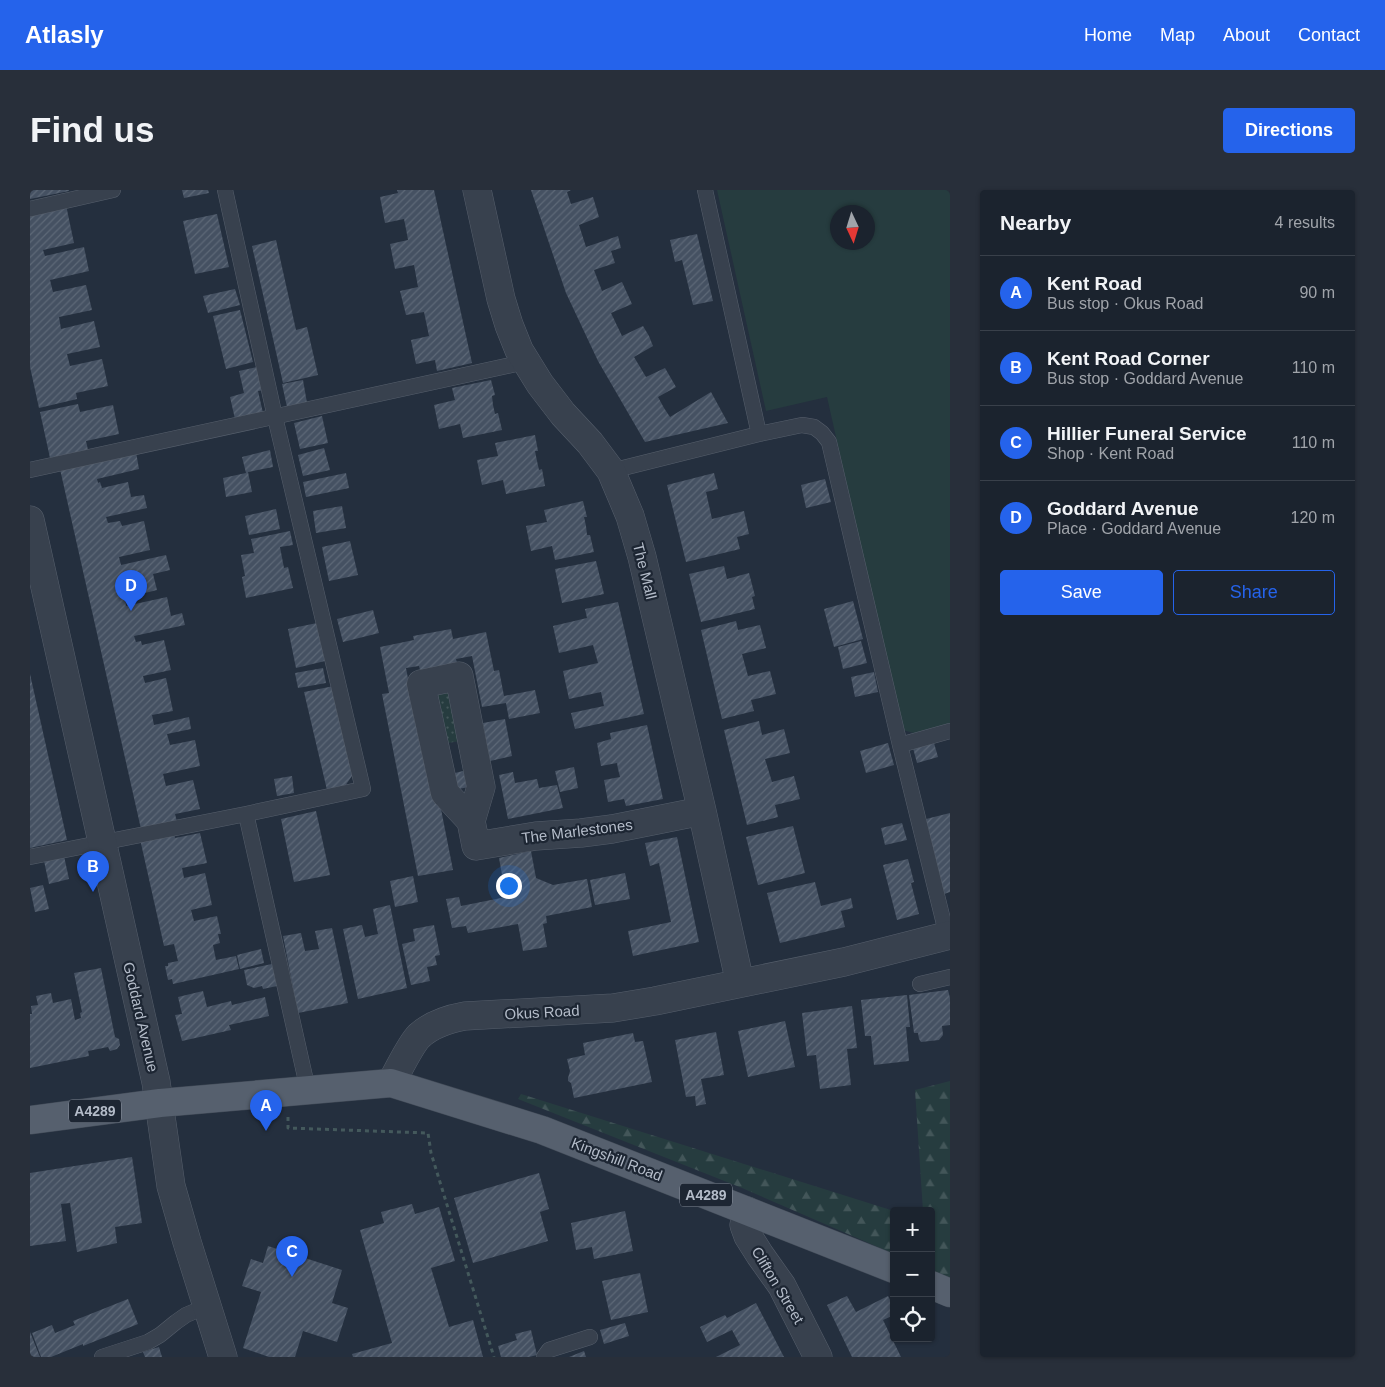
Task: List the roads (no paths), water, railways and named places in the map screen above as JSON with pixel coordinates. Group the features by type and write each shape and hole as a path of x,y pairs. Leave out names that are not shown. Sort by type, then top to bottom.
{"main road":[{"name":"A4289","path":"30,1120 160,1103 391,1083"},
{"name":"Kingshill Road","path":"391,1083 542,1130 890,1267"},
{"path":"935,1287 950,1294"}],"street":[{"name":"The Mall","path":"477,190 501,299 519,350 540,384 611,471 630,516 642,557 702,811 740,983"},
{"name":"Goddard Avenue","path":"30,520 160,1103 171,1186 223,1357"},
{"name":"The Marlestones","path":"470,821 476,846 536,836 612,829 702,811"},
{"name":"Okus Road","path":"391,1083 418,1037 436,1024 448,1019 465,1016 614,1008 844,962 949,935"},
{"name":"Clifton Street","path":"747,1211 744,1225 748,1236 782,1286 818,1357"}],"lane":[{"path":"30,208 113,190"},
{"path":"30,857 363,789 275,417 225,190"},
{"path":"705,190 760,434"},
{"path":"30,470 525,362"},
{"path":"611,471 802,425 814,427 822,433 828,442 900,745 949,935"},
{"path":"900,745 950,731"},
{"path":"246,814 298,1091"},
{"path":"920,984 950,977"},
{"path":"102,1357 148,1342 186,1315 207,1306"},
{"path":"544,1357 549,1350 590,1337"}],"place":[{"name":"Goddard Avenue","path":"131,611"},
{"name":"Kent Road Corner","path":"93,892"},
{"name":"Kent Road","path":"266,1131"},
{"name":"Hillier Funeral Service","path":"292,1277"}]}
